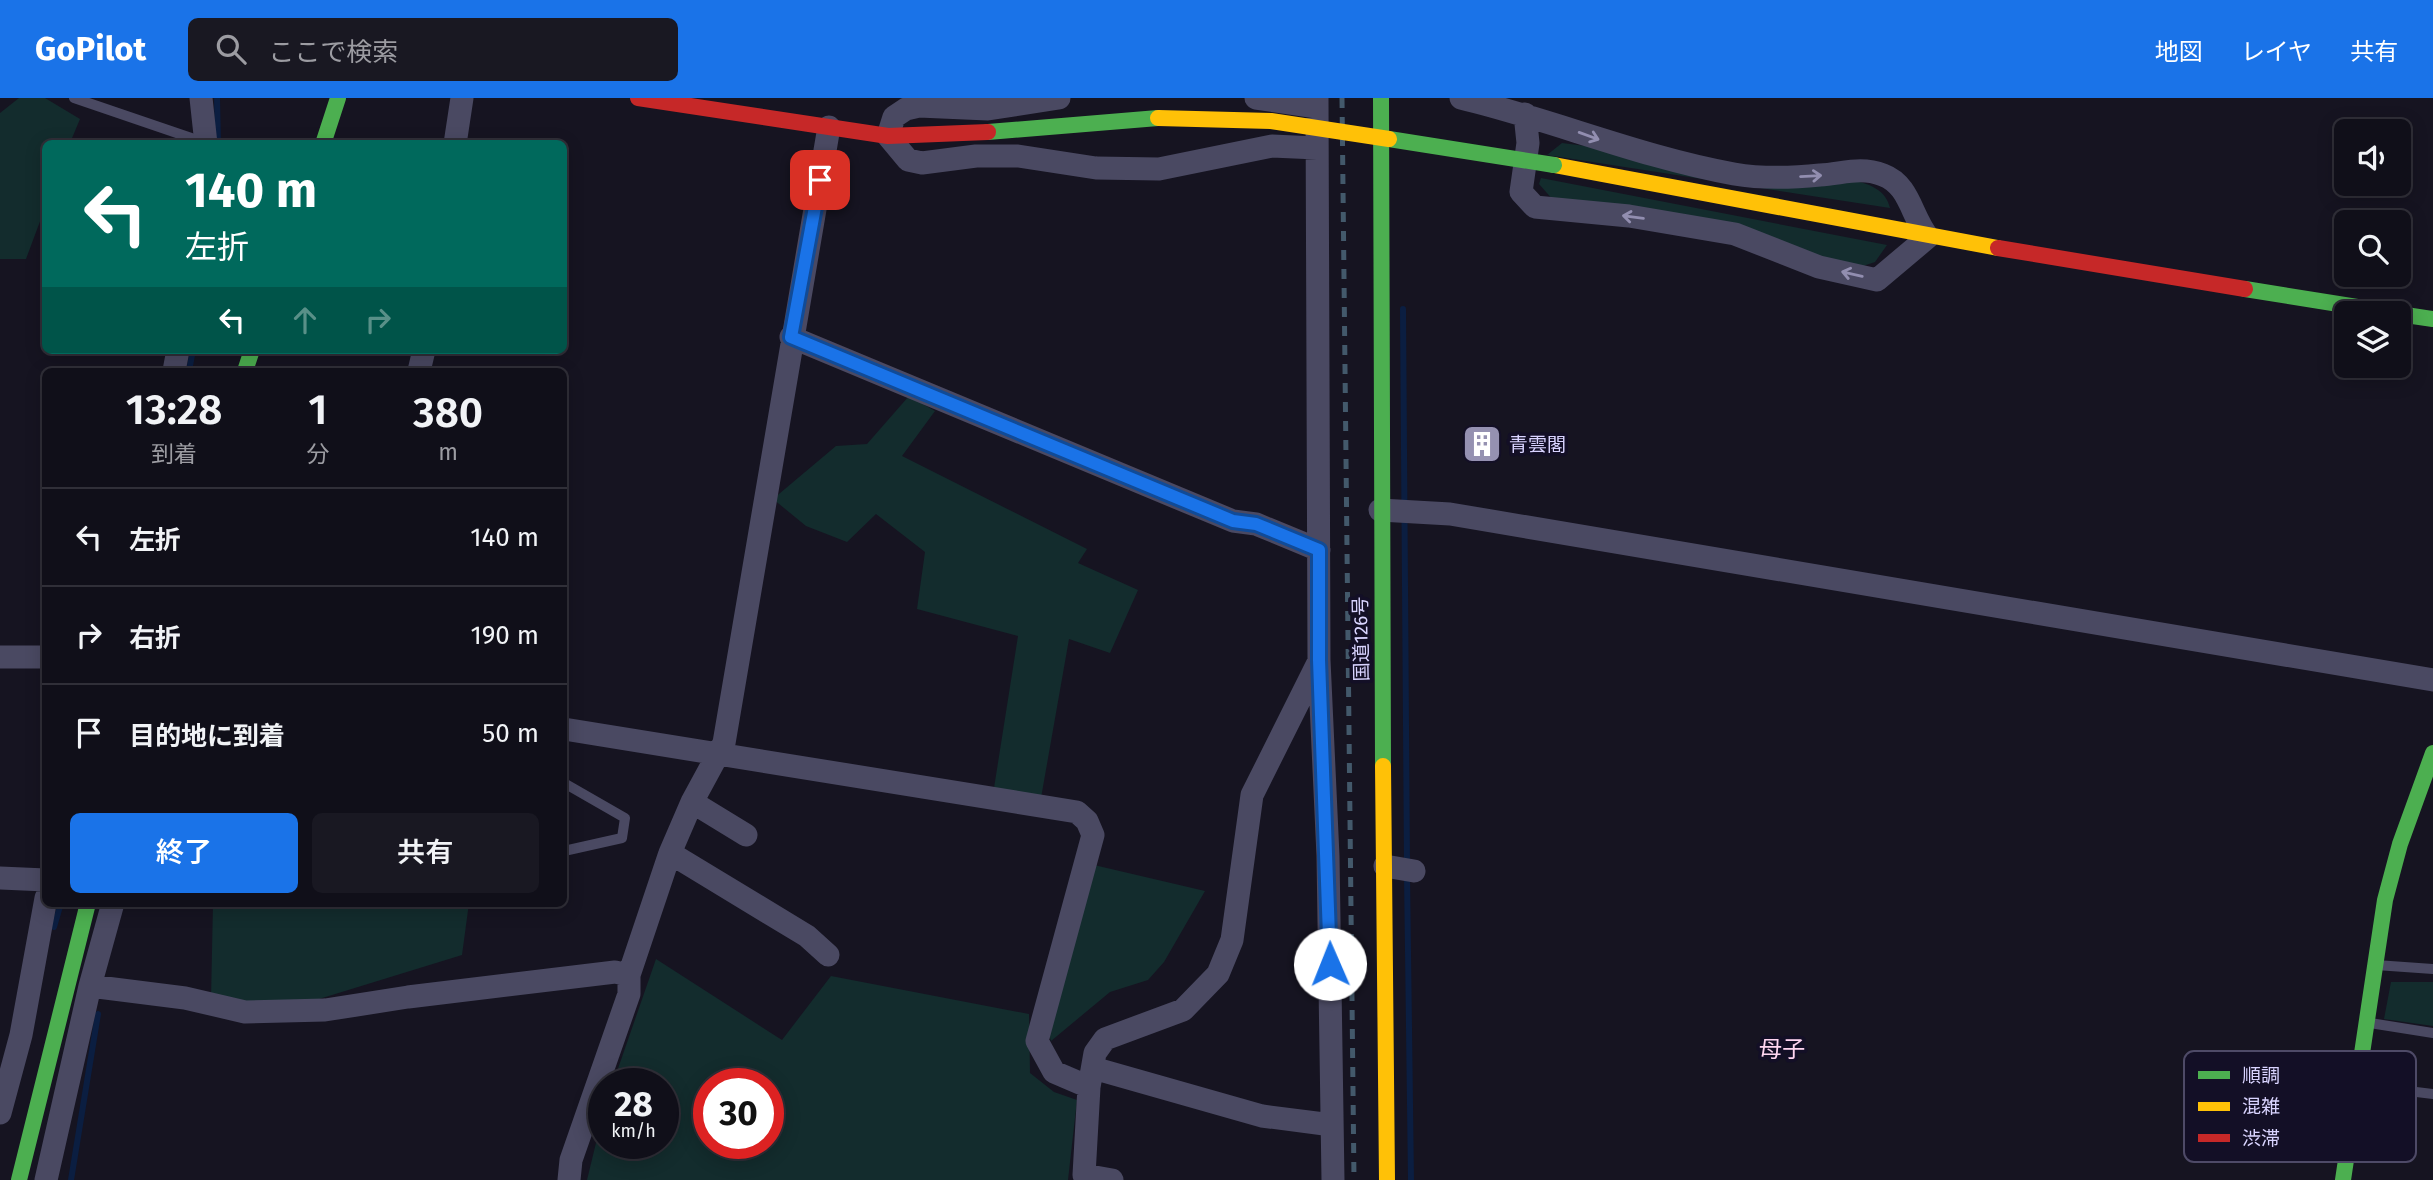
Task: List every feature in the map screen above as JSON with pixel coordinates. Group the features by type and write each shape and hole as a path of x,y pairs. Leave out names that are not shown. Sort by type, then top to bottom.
{"main road":[{"path":"324,140 338,98"},
{"path":"638,98 888,136 921,137 1158,118 1271,121 1554,165 1928,237 2334,304"},
{"name":"国道126号","path":"1381,98 1397,510 1400,869 1387,1180"},
{"path":"2411,316 2433,319"},
{"path":"2362,1051 2373,965 2401,839 2431,766"},
{"path":"19,1180 87,907"},
{"path":"2343,1180 2344,1162"}],"street":[{"path":"201,98 206,140"},
{"path":"456,140 462,98"},
{"path":"1059,98 988,109 919,106 906,109 894,117 888,136 908,160 922,163 976,156 1018,156 1096,168 1159,169 1272,146 1317,144 1381,147"},
{"path":"1256,98 1317,102 1319,660 1328,856 1333,1180"},
{"path":"1461,98 1525,114 1605,142 1736,174 1769,178 1823,175 1857,169 1883,175 1902,186 1917,224 1928,237 1877,280 1819,267 1735,234 1629,216 1535,207 1521,192 1528,144 1525,114"},
{"path":"569,1180 570,1160 629,994 629,975 670,853 692,802 720,753 829,127"},
{"path":"791,337 1233,521 1256,524 1319,550"},
{"path":"1397,510 1450,514 2433,680"},
{"path":"0,657 42,657"},
{"path":"1112,1180 1084,1175 1095,1053 1105,1039 1183,1010 1217,974 1232,940 1252,795 1319,660"},
{"path":"567,729 1077,812 1087,821 1093,835 1037,1041 1054,1072 1091,1077 1262,1116 1332,1125"},
{"path":"692,802 746,835"},
{"path":"670,853 807,936 828,955"},
{"path":"0,878 42,880"},
{"path":"0,1113 21,1035 44,907"},
{"path":"46,1180 90,986 112,907"},
{"path":"90,986 185,998 245,1012 325,1010 408,997 615,972 629,975"}],"lane":[{"path":"74,98 197,140"},
{"path":"567,785 625,818 622,838 567,849"},
{"path":"2373,965 2433,968"},
{"path":"2367,1023 2433,1033"}],"green space":[{"path":"19,98 45,98 80,119 71,140 42,140 42,216 26,259 0,259 0,113"},
{"path":"1562,143 1854,180 1872,186 1881,193 1890,208 1547,155"},
{"path":"1541,178 1887,245 1875,262 1860,267 1554,201 1539,184"},
{"path":"909,396 935,411 902,456 1087,549 1078,563 1138,590 1110,653 1069,639 1041,798 994,788 1018,636 917,609 925,552 876,514 847,542 806,526 773,499 836,446 867,444"},
{"path":"1094,865 1205,891 1164,962 1148,980 1110,992 1051,1041 1046,1024"},
{"path":"213,907 468,907 462,955 241,1023 211,999"},
{"path":"656,959 782,1040 831,976 1029,1014 1030,1073 1054,1092 1077,1100 1068,1180 587,1180 592,1159 679,1159 679,1068 618,1068"},
{"path":"2391,982 2433,982 2433,1026 2384,1019"}],"waterway":[{"path":"217,98 218,140"},
{"path":"1403,309 1407,864"},
{"path":"190,368 192,354"},
{"path":"1407,875 1411,1180"},
{"path":"54,927 60,907"},
{"path":"71,1180 98,1014"}],"railway":[{"path":"1342,98 1354,1180"}],"traffic: fast":[{"path":"324,140 338,98"},
{"path":"1381,98 1383,766"},
{"path":"988,132 1158,118"},
{"path":"1389,139 1554,165"},
{"path":"2245,289 2334,303"},
{"path":"2411,316 2433,319"},
{"path":"246,368 251,354"},
{"path":"2362,1051 2385,900 2400,844 2433,753"},
{"path":"19,1180 87,907"},
{"path":"2343,1180 2346,1162"}],"traffic: slow":[{"path":"1158,118 1271,121 1389,139"},
{"path":"1554,165 1998,248"},
{"path":"1383,766 1387,1180"}],"traffic: jam":[{"path":"638,98 888,136 988,132"},
{"path":"1998,248 2245,289"}],"place":[{"name":"青雲閣","path":"1482,444"}],"district":[{"name":"母子","path":"1782,1049"}],"route":[{"path":"820,180 791,337 1233,521 1256,524 1319,550 1319,660 1330,964"}]}
